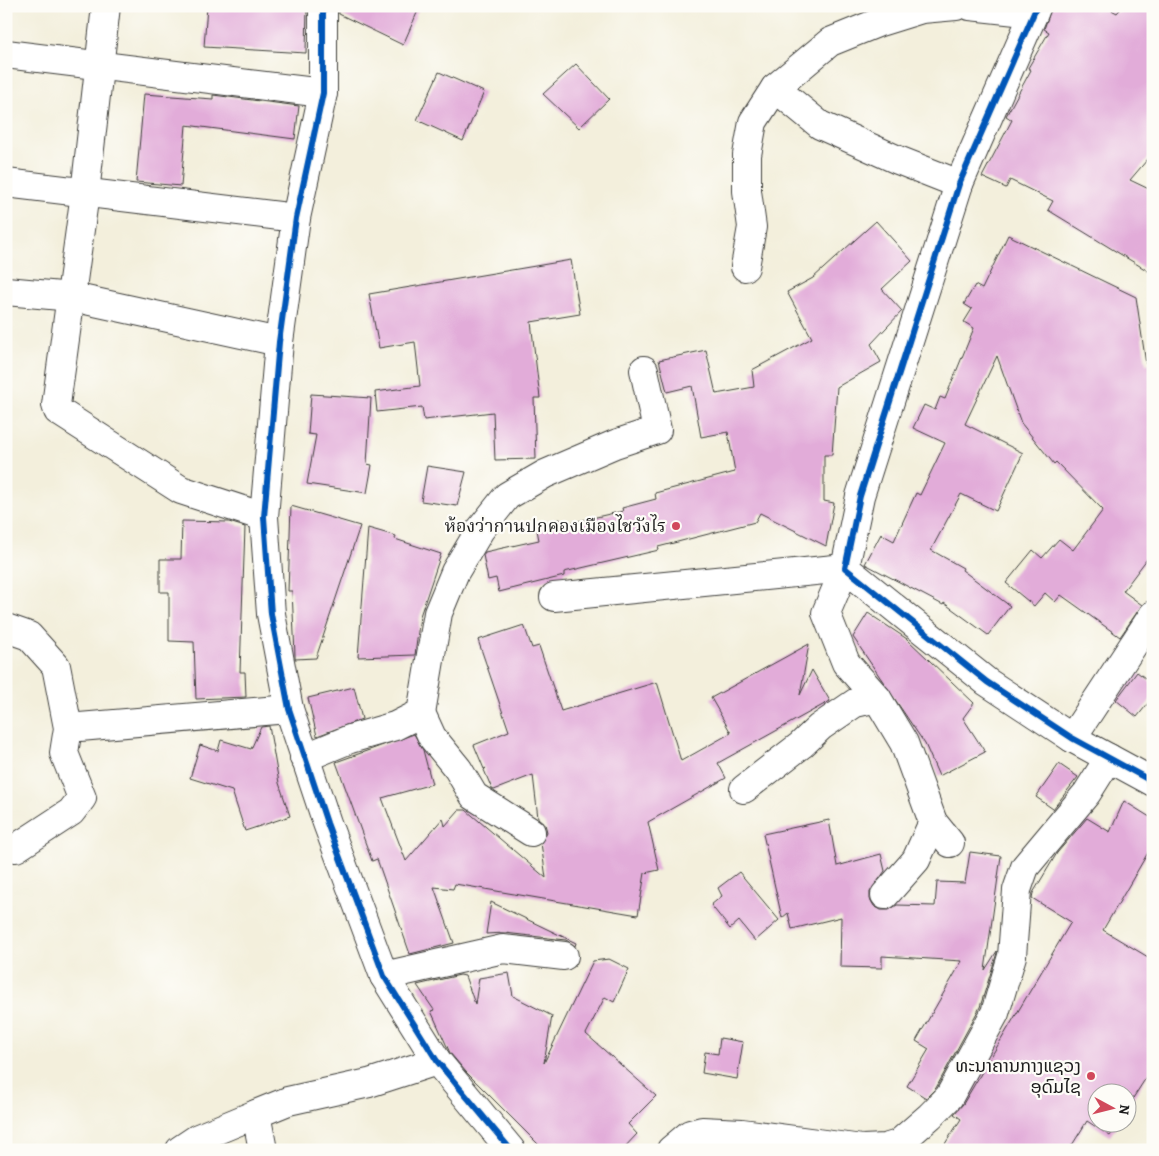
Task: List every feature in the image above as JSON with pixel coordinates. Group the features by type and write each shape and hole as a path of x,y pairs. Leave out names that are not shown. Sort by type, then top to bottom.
{"street":[{"path":"106,6 72,298 56,405 58,412 181,490 264,517"},
{"path":"323,6 324,93 296,218 279,342 264,517 271,614 289,709 304,758 367,935 384,976 437,1061 511,1150"},
{"path":"745,268 752,227 747,191 747,155 753,122 775,88 830,42 877,23 922,8 956,6"},
{"path":"950,843 933,822 904,743 877,698 846,664 826,613 845,568 860,496 959,184 1035,9 970,6"},
{"path":"6,54 324,93"},
{"path":"775,88 820,125 880,153 959,184"},
{"path":"6,183 296,218"},
{"path":"6,291 72,298 279,342"},
{"path":"531,832 474,796 458,770 432,737 421,713 438,612 455,572 480,530 507,496 545,474 615,444 657,430 644,370"},
{"path":"554,597 845,568 987,682 1072,738 1153,782"},
{"path":"1072,738 1153,615"},
{"path":"6,628 29,636 56,666 68,728 64,753 82,798 72,812 16,848"},
{"path":"744,789 801,745 820,727 856,703 877,698"},
{"path":"68,728 289,709"},
{"path":"304,758 350,739 395,726 421,713"},
{"path":"671,1150 690,1134 702,1131 742,1133 862,1149 885,1148 898,1144 930,1116 949,1097 996,1013 1012,956 1017,890 1025,866 1087,793 1109,758"},
{"path":"885,895 916,860 933,822"},
{"path":"384,976 503,948 564,956"},
{"path":"180,1150 198,1138 288,1101 369,1083 437,1061"},
{"path":"256,1114 263,1150"}],"building":[{"path":"207,6 307,6 306,53 204,47"},
{"path":"339,6 420,6 403,45 339,14"},
{"path":"1052,6 1104,6 1117,13 1123,6 1153,6 1153,153 1130,180 1153,191 1153,274 1048,210 1053,201 1010,180 1006,188 982,177 1012,120 1006,116 1031,70 1028,68 1049,32 1044,29"},
{"path":"576,64 609,99 579,128 543,94"},
{"path":"439,72 484,92 463,141 417,120"},
{"path":"144,94 213,99 213,95 299,106 295,139 186,125 181,186 136,182"},
{"path":"876,221 912,261 882,289 902,311 871,344 881,362 837,387 832,455 824,455 824,501 834,503 826,546 760,513 755,522 658,547 659,550 564,572 564,576 499,592 496,578 488,580 483,555 485,552 539,540 536,525 560,519 561,525 623,511 622,508 656,499 655,493 735,472 728,432 701,437 692,386 667,392 659,360 706,350 716,394 754,387 752,370 812,338 787,292 813,278"},
{"path":"1008,235 1136,297 1146,364 1153,363 1153,551 1123,591 1142,605 1120,637 1061,595 1055,602 1045,593 1034,606 1006,583 1033,550 1042,558 1059,539 1073,550 1103,510 1056,462 1054,464 1021,423 997,356 965,424 1023,453 996,511 961,494 931,550 963,568 962,570 1010,606 988,635 944,603 943,605 865,564 881,534 894,541 916,493 920,495 945,443 913,428 924,405 935,410 940,397 945,399 974,328 964,322 972,309 964,304 975,285 982,289"},
{"path":"571,260 580,314 531,322 540,398 534,398 536,459 495,460 493,412 424,420 422,407 377,412 375,392 420,386 415,342 379,348 369,294"},
{"path":"311,394 371,398 367,464 372,465 367,493 307,484 316,435 308,434"},
{"path":"427,466 466,472 457,506 421,501"},
{"path":"291,506 360,526 316,658 295,659 292,591 288,591"},
{"path":"182,521 229,522 245,527 240,672 245,672 246,697 196,699 194,642 169,641 169,592 160,592 160,559 181,559"},
{"path":"368,528 396,536 395,539 441,554 420,616 415,655 358,657"},
{"path":"868,613 907,639 974,703 963,718 985,752 939,776 925,744 853,637"},
{"path":"524,625 532,648 539,646 561,711 657,682 681,761 731,733 711,698 809,644 800,695 812,670 830,701 718,763 726,778 648,822 659,870 645,873 638,915 455,884 453,889 434,887 454,943 410,954 377,859 372,861 336,762 414,734 423,750 432,784 382,798 406,861 443,818 445,826 459,810 466,810 546,878 541,843 547,832 545,824 538,818 533,775 494,790 492,789 484,770 486,768 484,769 474,745 509,731 478,640"},
{"path":"1137,672 1153,684 1153,697 1137,717 1116,700"},
{"path":"354,687 362,719 317,736 308,698"},
{"path":"269,726 279,783 290,816 245,831 232,791 190,778 200,745 218,751 221,740 251,749 261,727"},
{"path":"1059,764 1078,777 1053,809 1036,797"},
{"path":"1124,801 1153,819 1153,844 1103,930 1153,960 1153,1067 1136,1093 1136,1084 1086,1084 1086,1123 1069,1150 941,1150 961,1119 954,1114 963,1104 1071,922 1032,898 1033,893 1057,853 1087,818 1110,832"},
{"path":"829,820 837,866 881,854 885,871 870,892 870,899 874,906 881,910 889,910 897,905 935,906 937,882 965,883 970,852 1001,856 985,970 997,951 997,953 980,1007 936,1088 926,1098 907,1086 929,1049 916,1041 962,961 882,956 882,968 840,967 841,917 792,929 788,913 782,918 763,834"},
{"path":"739,872 779,920 755,941 739,921 730,929 711,905 722,896 718,888"},
{"path":"491,902 576,943 575,946 566,940 505,933 486,934"},
{"path":"609,959 629,969 614,1002 605,997 586,1034 656,1096 628,1124 637,1134 622,1150 544,1150 466,1072 450,1053 431,1011 434,1010 417,985 460,975 465,976 475,1004 479,978 509,973 513,996 552,1016 544,1063 593,961"},
{"path":"720,1038 743,1042 737,1079 702,1073 705,1052 718,1054"}],"cycle path":[{"path":"323,6 323,93 296,218 279,342 264,517 271,614 289,709 327,823 384,976 437,1061 511,1150"},
{"path":"1037,6 959,184 860,496 845,568 987,682 1072,738 1153,782"}],"place":[{"name":"ห้องว่ากานปกคองเมืองไชวังไร","path":"676,526"},
{"name":"ທະນາຄານກາງແຊວງ ອຸດົມໄຊ","path":"1091,1076"}]}
